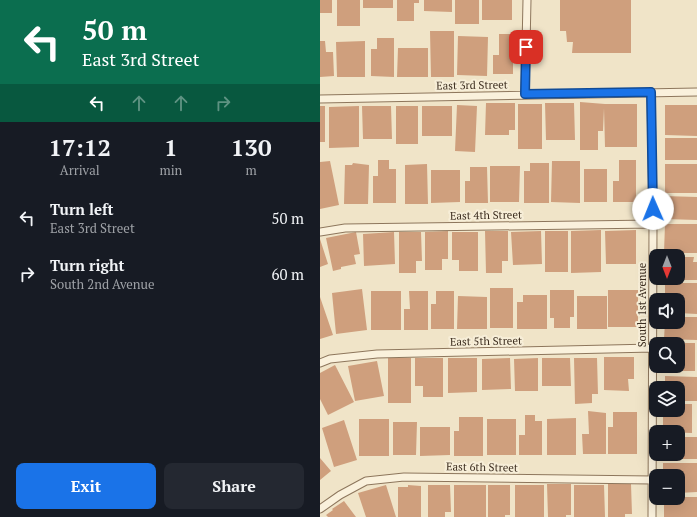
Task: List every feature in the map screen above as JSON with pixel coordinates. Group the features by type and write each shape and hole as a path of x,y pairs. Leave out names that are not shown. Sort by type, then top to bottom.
{"lane":[{"path":"525,94 527,0"},
{"name":"South 1st Avenue","path":"651,92 653,337"},
{"name":"East 3rd Street","path":"320,99 697,92"},
{"name":"East 4th Street","path":"320,232 345,228 653,224"},
{"name":"East 5th Street","path":"320,364 330,359 377,354 649,348"},
{"name":"South 1st Avenue","path":"652,469 653,373"},
{"name":"East 6th Street","path":"320,509 340,495 366,481 404,476 649,480"},
{"name":"South 1st Avenue","path":"652,505 652,517"}],"building":[{"path":"320,0 332,0 332,13 320,13"},
{"path":"337,0 360,0 360,26 337,26"},
{"path":"363,0 393,0 393,8 363,8"},
{"path":"397,0 419,0 419,3 414,3 414,21 397,21"},
{"path":"424,0 452,0 452,12 424,11"},
{"path":"455,0 479,0 479,24 455,24"},
{"path":"482,0 512,0 512,20 482,20"},
{"path":"560,0 631,0 631,53 572,53 573,42 567,42 566,31 560,31"},
{"path":"430,31 454,31 454,77 431,77"},
{"path":"499,34 513,34 513,74 493,74 493,55 499,55"},
{"path":"458,36 488,37 487,76 457,75"},
{"path":"377,38 394,38 394,77 371,76 371,49 377,49"},
{"path":"320,41 325,41 326,52 333,52 334,76 320,77"},
{"path":"365,41 365,77 337,77 336,42"},
{"path":"398,48 428,48 428,77 397,77"},
{"path":"580,102 637,104 637,147 605,147 604,108 603,131 598,131 598,150 580,150"},
{"path":"486,103 515,103 515,130 509,130 509,135 485,135"},
{"path":"545,103 574,103 575,140 546,140"},
{"path":"518,104 542,104 542,149 518,149"},
{"path":"457,105 477,106 475,152 455,151"},
{"path":"665,105 697,105 697,136 665,135"},
{"path":"320,106 325,106 325,142 320,142"},
{"path":"359,106 359,147 329,148 329,107"},
{"path":"362,106 391,106 392,139 363,139"},
{"path":"396,106 418,106 418,144 396,144"},
{"path":"422,106 452,106 452,136 422,136"},
{"path":"665,138 697,138 697,160 665,160"},
{"path":"378,160 389,160 389,169 396,169 396,203 373,203 373,176 378,176"},
{"path":"619,160 636,160 636,202 613,202 613,181 619,181"},
{"path":"330,161 339,205 320,209 320,162"},
{"path":"552,161 580,161 580,203 551,202"},
{"path":"353,163 369,165 368,204 344,204 345,165 352,165"},
{"path":"530,163 549,163 549,203 524,203 524,171 530,171"},
{"path":"427,164 428,204 405,204 405,165"},
{"path":"665,164 697,164 697,193 665,193"},
{"path":"490,166 520,166 519,202 490,202"},
{"path":"470,167 487,167 488,203 465,203 465,181 470,181"},
{"path":"584,169 607,169 607,202 584,202"},
{"path":"431,170 460,170 460,202 431,203"},
{"path":"664,196 697,197 697,220 665,219"},
{"path":"665,224 697,224 697,253 685,253 685,249 664,249"},
{"path":"601,230 601,272 571,273 571,231"},
{"path":"636,230 636,264 606,264 605,231"},
{"path":"448,231 448,259 442,259 442,270 425,270 425,232"},
{"path":"485,231 508,231 508,261 502,261 502,273 486,273"},
{"path":"541,231 542,264 513,265 511,232"},
{"path":"545,231 568,231 568,272 545,272"},
{"path":"356,232 360,254 354,255 356,264 341,267 341,269 333,271 326,238"},
{"path":"394,232 395,264 364,266 363,234"},
{"path":"399,232 421,232 422,261 416,261 416,273 399,273"},
{"path":"452,232 478,232 478,271 459,271 459,260 452,260"},
{"path":"320,239 328,264 320,267"},
{"path":"685,257 694,257 693,262 697,262 697,280 685,280"},
{"path":"685,283 697,283 697,314 685,313 685,293 665,293 665,285 685,285"},
{"path":"490,288 513,288 513,328 490,328"},
{"path":"362,289 367,330 336,334 332,293"},
{"path":"550,290 574,290 574,317 570,317 570,328 554,328 554,318 550,318"},
{"path":"608,290 638,290 638,327 608,327"},
{"path":"371,291 401,291 401,330 371,330"},
{"path":"409,291 428,291 428,330 404,330 404,309 410,309"},
{"path":"436,291 454,291 454,329 431,329 431,304 436,304"},
{"path":"523,295 547,295 547,329 517,329 517,302 523,302"},
{"path":"458,296 487,297 487,329 457,329"},
{"path":"577,296 607,296 607,329 577,329"},
{"path":"320,297 333,335 320,339"},
{"path":"685,317 697,317 697,340 685,340 685,337 664,337 665,329 685,329"},
{"path":"685,343 695,343 695,371 685,371"},
{"path":"604,357 634,357 634,379 628,379 629,391 604,390"},
{"path":"388,358 411,358 411,403 388,403"},
{"path":"415,358 443,358 443,397 423,397 423,386 415,386"},
{"path":"448,358 477,358 477,392 448,393"},
{"path":"510,358 511,389 482,390 482,359"},
{"path":"538,358 538,391 515,391 514,359"},
{"path":"542,358 570,358 571,386 542,386"},
{"path":"574,358 597,358 598,394 592,394 592,403 575,404"},
{"path":"377,361 384,396 355,401 348,366"},
{"path":"335,365 354,402 328,415 320,399 320,373"},
{"path":"665,376 697,377 697,401 685,401 685,381 665,381"},
{"path":"685,404 692,404 692,433 685,433 685,425 663,425 663,417 685,417"},
{"path":"588,411 606,413 606,454 583,454 582,434 589,434"},
{"path":"613,412 637,412 637,454 608,454 608,427 613,427"},
{"path":"525,415 535,415 535,421 542,421 542,455 519,455 519,435 525,435"},
{"path":"459,417 483,417 483,456 454,456 454,431 459,431"},
{"path":"576,418 576,455 547,455 547,419"},
{"path":"359,419 389,419 389,456 359,456"},
{"path":"487,419 516,419 516,455 487,455"},
{"path":"344,420 357,460 334,467 322,428"},
{"path":"393,422 417,422 416,455 393,455"},
{"path":"420,427 450,427 450,455 420,456"},
{"path":"685,437 697,437 697,459 685,459"},
{"path":"320,458 331,471 320,480"},
{"path":"663,463 697,463 697,492 685,493 685,469 663,469"},
{"path":"547,484 571,484 571,515 566,515 566,517 548,517"},
{"path":"608,484 631,484 632,514 625,514 625,517 608,517"},
{"path":"386,485 396,517 366,517 358,493"},
{"path":"408,485 421,486 421,517 398,517 398,487 408,487"},
{"path":"428,485 450,485 451,512 445,512 445,517 428,517"},
{"path":"454,485 486,485 486,517 454,517"},
{"path":"488,485 510,485 510,515 505,515 505,517 488,517"},
{"path":"515,485 544,485 544,517 515,517"},
{"path":"574,485 604,485 605,517 574,517"},
{"path":"685,497 697,497 697,517 664,517 664,505 685,505"},
{"path":"344,501 356,517 328,517 326,515 333,510 332,509"}],"route":[{"path":"526,47 525,94 651,92 653,209"}]}
